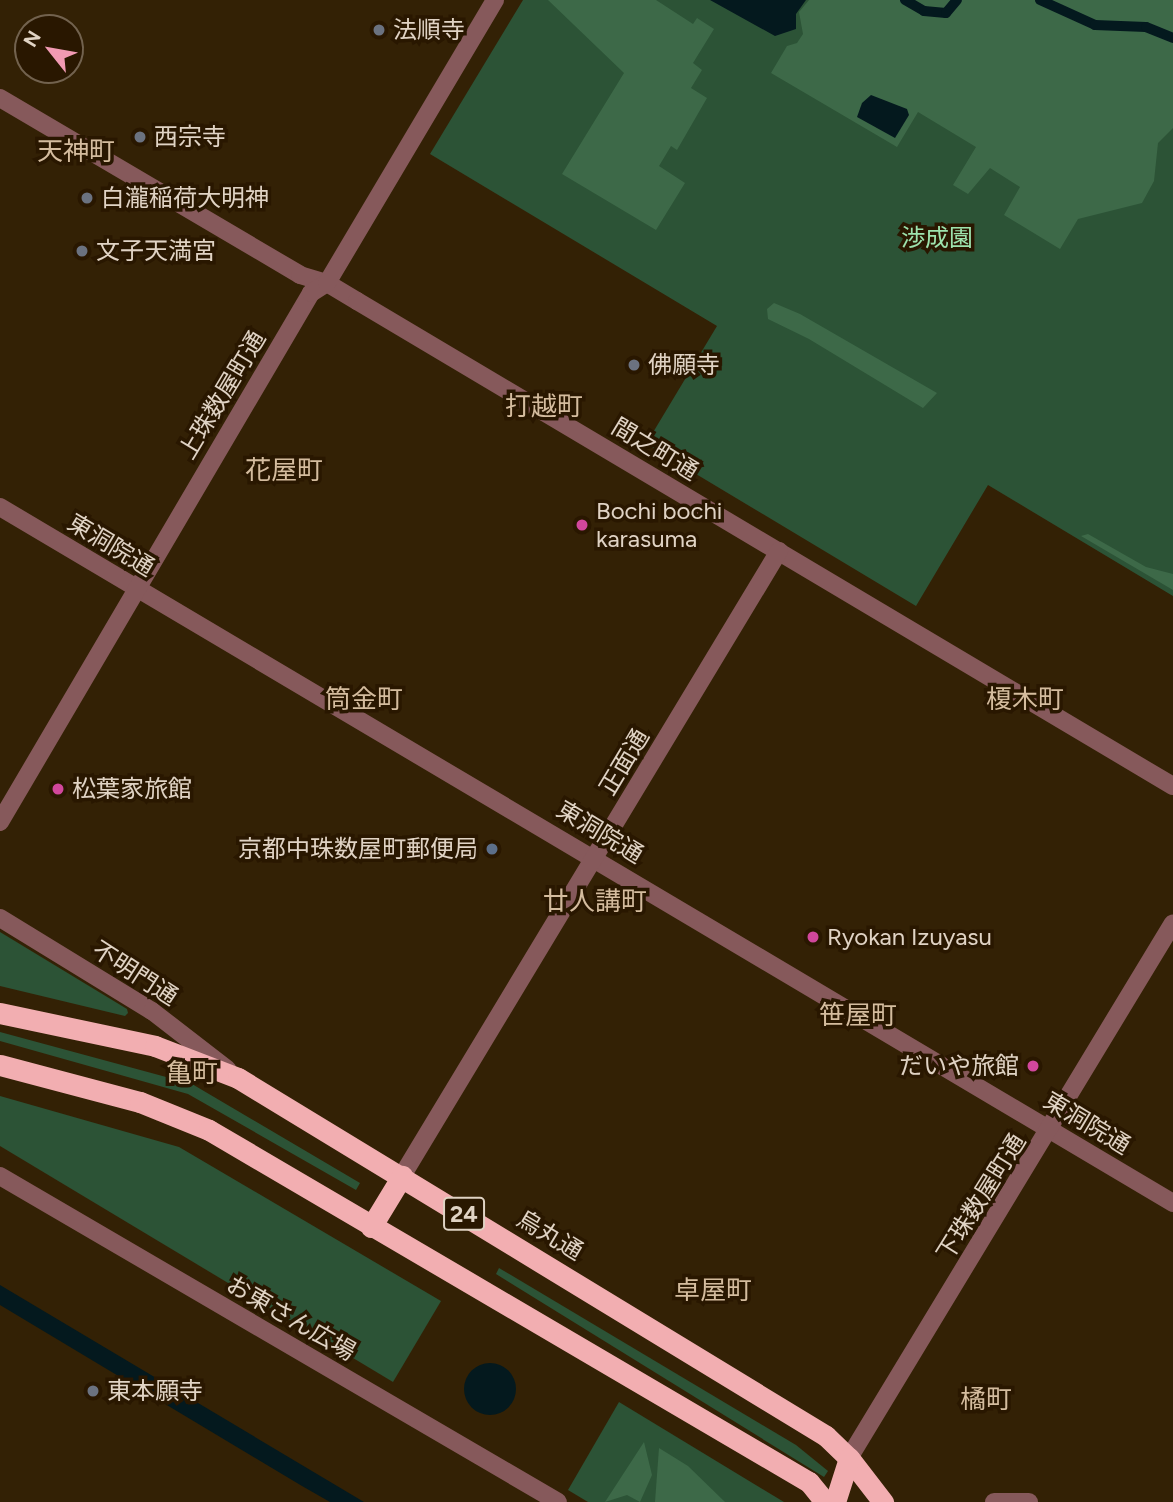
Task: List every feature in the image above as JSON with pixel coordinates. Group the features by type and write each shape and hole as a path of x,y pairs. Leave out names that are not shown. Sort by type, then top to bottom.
{"highway":[{"name":"烏丸通","path":"0,1013 155,1046 238,1077 826,1436 849,1458 883,1502"},
{"name":"24","path":"0,1065 174,1114 809,1482 825,1502"},
{"path":"371,1227 402,1176"},
{"path":"835,1502 849,1458"}],"street":[{"name":"上珠数屋町通","path":"0,822 311,293 327,283 495,0"},
{"name":"間之町通","path":"0,97 300,275 327,283 1173,786"},
{"name":"東洞院通","path":"0,507 1173,1203"},
{"name":"正面通","path":"402,1176 779,551"},
{"name":"不明門通","path":"0,918 152,1011 238,1077"},
{"name":"下珠数屋町通","path":"849,1458 1051,1130 1173,923"},
{"name":"お東さん広場","path":"0,1176 558,1502"},
{"path":"994,1502 1029,1502"}],"green space":[{"name":"渉成園","path":"523,0 1173,0 1173,596 988,485 916,606 646,444 717,326 430,154"},
{"path":"548,0 656,0 693,24 697,18 714,29 693,63 702,70 691,88 707,98 677,150 671,146 659,166 685,183 656,230 562,174 624,73"},
{"path":"809,0 1173,0 1173,128 1158,143 1154,181 1142,203 1078,219 1060,249 1004,215 1020,187 990,168 968,194 953,185 976,147 918,112 897,147 771,73 787,46 797,43 803,34 799,12"},
{"path":"774,303 800,314 937,393 923,408 809,339 768,319 767,309"},
{"path":"1088,534 1146,567 1173,574 1173,590 1081,536"},
{"path":"0,932 127,1009 128,1013 125,1016 0,986"},
{"path":"0,1032 192,1084 360,1183 356,1190 188,1094 0,1041"},
{"path":"0,1096 179,1147 441,1301 393,1382 0,1146"},
{"path":"499,1268 796,1445 828,1471 824,1477 496,1274"},
{"path":"619,1402 784,1502 588,1502 568,1490"},
{"path":"644,1442 652,1475 640,1502 627,1495 605,1502"},
{"path":"659,1448 688,1466 725,1502 655,1502"}],"water":[{"path":"710,0 806,0 796,14 796,29 775,36"},
{"path":"871,95 907,109 909,115 895,138 857,117 862,103"},
{"path":"0,1285 364,1502 330,1502 302,1486 0,1305"},
{"path":"490,1363 509,1370 516,1389 509,1408 490,1415 471,1408 464,1389 471,1370"}],"waterway":[{"path":"905,0 924,11 946,13 957,0"},
{"path":"1040,0 1095,25 1146,27 1173,38"}],"place":[{"name":"法順寺","path":"379,30"},
{"name":"西宗寺","path":"140,137"},
{"name":"白瀧稲荷大明神","path":"87,198"},
{"name":"文子天満宮","path":"82,251"},
{"name":"佛願寺","path":"634,365"},
{"name":"Bochi bochi karasuma","path":"582,525"},
{"name":"松葉家旅館","path":"58,789"},
{"name":"京都中珠数屋町郵便局","path":"492,849"},
{"name":"Ryokan Izuyasu","path":"813,937"},
{"name":"だいや旅館","path":"1033,1066"},
{"name":"東本願寺","path":"93,1391"}],"district":[{"name":"天神町","path":"76,152"},
{"name":"打越町","path":"544,407"},
{"name":"花屋町","path":"284,471"},
{"name":"筒金町","path":"364,700"},
{"name":"榎木町","path":"1025,700"},
{"name":"廿人講町","path":"595,902"},
{"name":"笹屋町","path":"858,1016"},
{"name":"亀町","path":"192,1074"},
{"name":"卓屋町","path":"713,1291"},
{"name":"橘町","path":"986,1400"}]}
